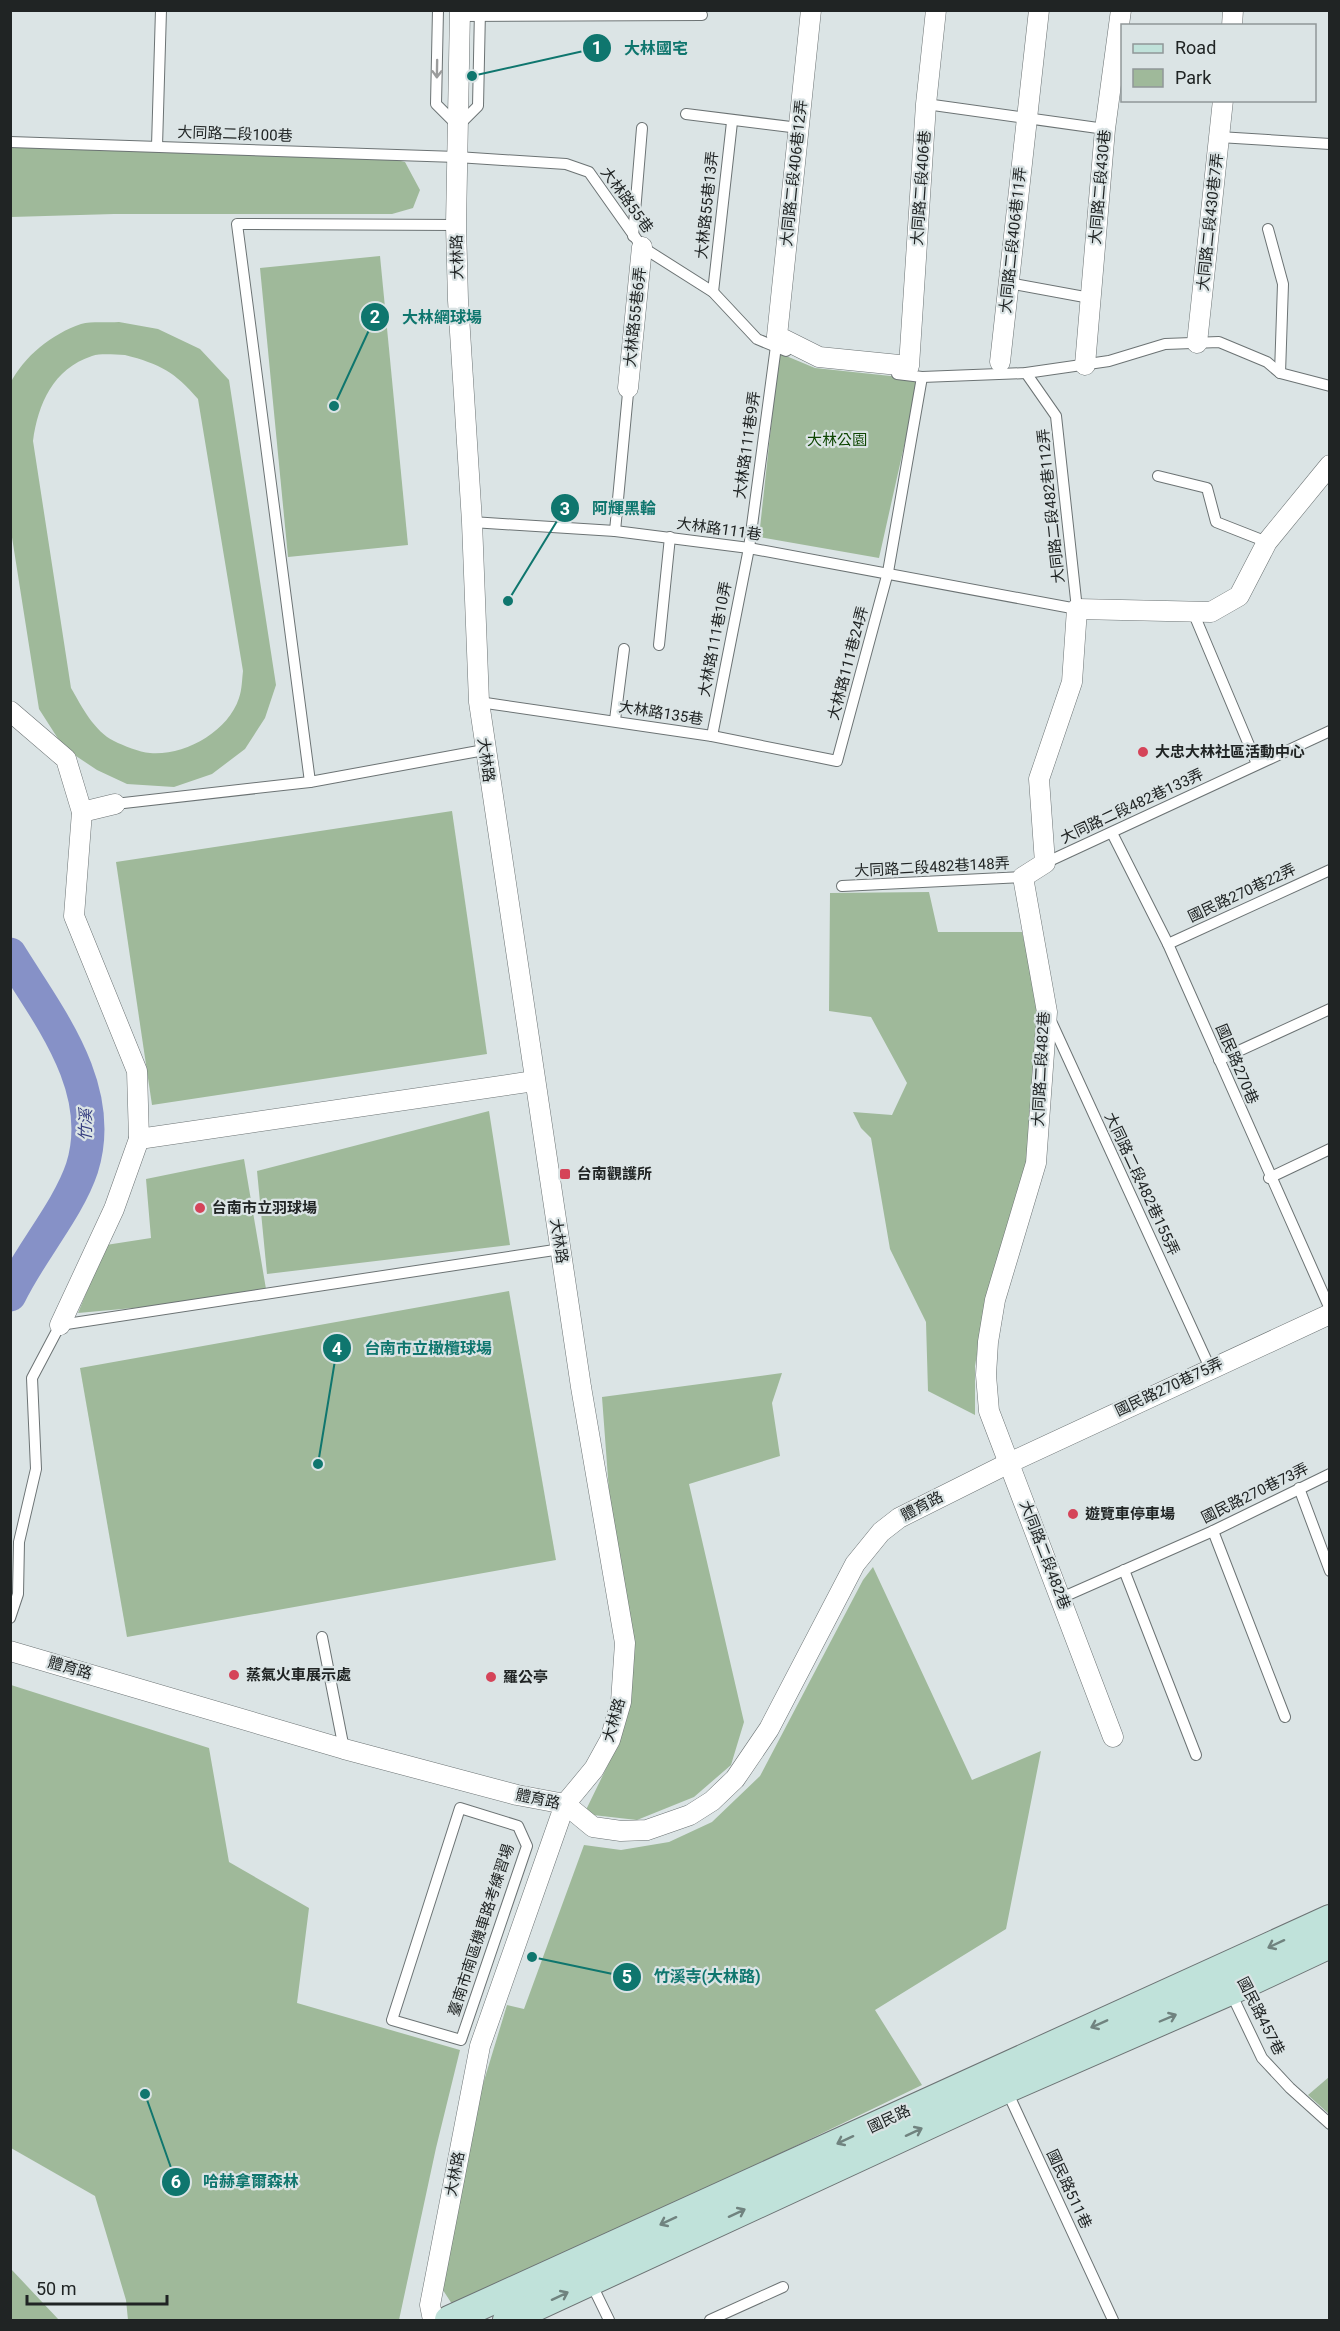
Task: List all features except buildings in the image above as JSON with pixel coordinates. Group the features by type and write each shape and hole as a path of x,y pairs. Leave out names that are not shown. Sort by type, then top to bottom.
{"street":[{"name":"大同路二段406巷12弄","path":"776,341 811,10"},
{"name":"大同路二段406巷","path":"915,371 926,104 936,10"},
{"name":"大同路二段406巷11弄","path":"1000,362 1039,10"},
{"name":"大同路二段430巷","path":"1085,365 1105,129 1121,10"},
{"name":"大林路","path":"433,2320 430,2305 471,2043 565,1804 594,1769 610,1740 621,1702 625,1642 581,1387 484,750 479,702 472,522 458,300 456,225 460,13"},
{"name":"大同路二段430巷7弄","path":"1197,343 1223,102"},
{"name":"大林路55巷6弄","path":"628,391 638,241"},
{"path":"776,341 819,357 915,371"},
{"path":"1023,877 1045,863 1039,779 1072,682 1077,609 1211,612 1239,596 1267,542 1329,465"},
{"path":"10,711 66,759 82,812 74,916 136,1071 139,1139 114,1209 60,1326"},
{"path":"82,812 115,804"},
{"name":"大同路二段482巷","path":"1023,877 1047,1012 1035,1163 994,1300 988,1342 989,1411 1113,1737"},
{"path":"139,1139 534,1081"},
{"name":"國民路270巷75弄","path":"1009,1462 1329,1312"},
{"name":"體育路","path":"10,1651 344,1749 517,1795 565,1804 593,1827 621,1831 647,1830 690,1815 712,1801 735,1779 764,1737 844,1582 867,1548 899,1518 1009,1462"},
{"name":"國民路","path":"1226,1980 1329,1919"},
{"name":"國民路","path":"449,2320 585,2271 1001,2080 1226,1980 1329,1944"},
{"name":"國民路","path":"507,2320 585,2271"}],"lane":[{"path":"157,146 161,10"},
{"path":"438,10 436,104 458,126 478,106 480,13"},
{"path":"460,13 702,15"},
{"path":"926,104 1105,129"},
{"path":"686,114 732,122 799,128"},
{"name":"大林路55巷13弄","path":"713,292 732,122"},
{"path":"638,241 642,128"},
{"path":"1220,136 1329,144"},
{"name":"大同路二段100巷","path":"10,142 458,157"},
{"name":"大林路55巷","path":"458,157 566,164 589,172 638,241 713,292 757,339 776,341"},
{"path":"310,782 237,224 456,225"},
{"path":"1268,229 1283,284 1280,373"},
{"path":"1008,283 1090,298"},
{"name":"大林路111巷9弄","path":"749,548 776,341"},
{"path":"915,371 1026,374 1109,361 1166,344 1219,342 1267,362 1280,373 1329,386"},
{"name":"大林路111巷24弄","path":"837,761 888,573 915,371"},
{"name":"大同路二段482巷112弄","path":"1026,374 1056,416 1077,609"},
{"path":"615,531 628,391"},
{"path":"1158,476 1207,489 1216,522 1267,542"},
{"name":"大林路111巷","path":"472,522 615,531 749,548 1077,609"},
{"path":"659,645 670,537"},
{"name":"大林路111巷10弄","path":"712,736 749,548"},
{"path":"1193,612 1257,764"},
{"path":"615,720 624,649"},
{"name":"大林路135巷","path":"479,702 615,720 712,736 837,761"},
{"name":"大同路二段482巷133弄","path":"1045,863 1329,731"},
{"path":"115,804 310,782 484,750"},
{"name":"國民路270巷","path":"1112,833 1168,944 1329,1312"},
{"name":"國民路270巷22弄","path":"1168,944 1329,870"},
{"name":"大同路二段482巷148弄","path":"842,886 1023,877"},
{"path":"1219,1060 1329,1009"},
{"name":"大同路二段482巷155弄","path":"1047,1012 1210,1368"},
{"path":"1269,1178 1329,1149"},
{"path":"10,1617 18,1594 19,1542 36,1469 32,1378 60,1326 561,1249"},
{"name":"國民路270巷73弄","path":"1061,1598 1213,1530 1329,1474"},
{"path":"1299,1488 1329,1571"},
{"path":"1213,1530 1285,1717"},
{"path":"1124,1570 1196,1755"},
{"path":"322,1636 344,1749"},
{"name":"臺南市南區機車路考練習場","path":"460,1808 518,1826 527,1846 471,2043 392,2020 460,1808"},
{"name":"國民路457巷","path":"1226,1980 1262,2058 1329,2124"},
{"name":"國民路511巷","path":"1001,2080 1113,2320"},
{"path":"585,2271 609,2320"},
{"path":"710,2320 783,2287"}],"green space":[{"path":"10,146 376,155 405,162 420,190 413,208 392,214 114,214 11,217"},
{"path":"380,256 408,545 288,557 260,268"},
{"path":"119,322 158,329 200,349 229,380 276,685 265,718 245,749 212,774 174,787 127,784 97,770 64,748 39,709 11,531 10,384 31,355 49,340 70,328 85,323","holes":["96,355 125,355 166,370 182,382 198,399 243,671 239,698 225,721 215,731 190,746 163,753 136,750 107,737 89,718 71,688 33,441 44,401 58,379 67,370 78,362"]},
{"name":"大林公園","path":"779,353 815,368 919,379 879,558 759,537"},
{"path":"452,811 487,1054 152,1105 116,862"},
{"path":"929,892 938,932 1022,932 1041,1015 1031,1161 987,1295 975,1366 975,1415 928,1391 926,1322 890,1249 871,1138 861,1128 853,1112 892,1115 907,1083 871,1017 829,1011 830,893"},
{"path":"489,1111 510,1245 267,1274 257,1171"},
{"name":"台南市立羽球場","path":"244,1159 266,1289 166,1305 78,1313 106,1245 151,1238 146,1179"},
{"path":"509,1291 556,1560 127,1637 80,1368"},
{"path":"782,1373 772,1403 780,1456 689,1484 744,1722 731,1765 694,1797 637,1820 584,1814 620,1740 613,1545 602,1397"},
{"path":"873,1567 972,1780 1041,1751 1006,1929 875,2010 922,2085 601,2240 452,2304 439,2284 470,2127 507,2005 524,2009 584,1845 621,1850 669,1842 712,1822 760,1776 863,1580"},
{"path":"11,1685 209,1748 229,1862 309,1908 297,2003 460,2050 436,2148 399,2320 128,2320 126,2300 95,2196 11,2148"},
{"path":"1329,2077 1329,2114 1308,2095"},
{"path":"11,2269 59,2320 11,2320"}],"waterway":[{"name":"竹溪","path":"10,954 57,1029 70,1055 87,1110 88,1139 76,1184 10,1295"}],"place":[{"name":"大林國宅","path":"472,76"},
{"name":"大林網球場","path":"334,406"},
{"name":"阿輝黑輪","path":"508,601"},
{"name":"大忠大林社區活動中心","path":"1143,752"},
{"name":"台南觀護所","path":"565,1174"},
{"name":"台南市立羽球場","path":"200,1208"},
{"name":"台南市立橄欖球場","path":"318,1464"},
{"name":"遊覽車停車場","path":"1073,1514"},
{"name":"蒸氣火車展示處","path":"234,1675"},
{"name":"羅公亭","path":"491,1677"},
{"name":"竹溪寺(大林路)","path":"532,1957"},
{"name":"哈赫拿爾森林","path":"145,2094"}]}
